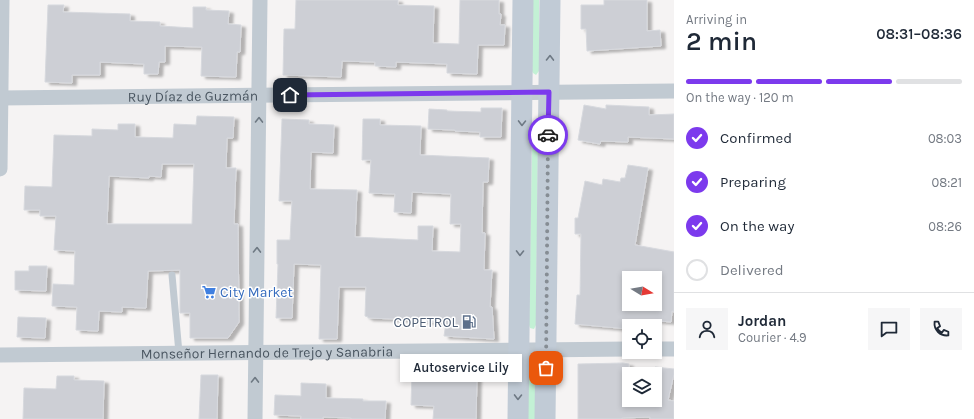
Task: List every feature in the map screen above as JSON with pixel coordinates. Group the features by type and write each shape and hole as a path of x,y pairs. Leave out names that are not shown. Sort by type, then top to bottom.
{"main road":[{"path":"518,419 523,0"},
{"path":"545,419 550,0"}],"street":[{"path":"0,169 2,0"},
{"path":"255,419 260,0"},
{"name":"Ruy Díaz de Guzmán","path":"0,98 674,91"},
{"name":"Monseñor Hernando de Trejo y Sanabria","path":"0,355 622,349"},
{"path":"662,349 674,349"}],"lane":[{"path":"172,275 179,353"}],"green space":[{"path":"532,0 539,0 539,71 536,75 532,71"},
{"path":"533,138 535,138 538,143 536,325 534,329 530,328 529,325"},
{"path":"531,360 535,361 535,419 528,419 528,364"}],"building":[{"path":"296,0 398,0 398,5 434,6 433,43 459,44 460,0 499,0 499,14 501,14 500,25 505,25 504,45 478,45 477,74 447,73 447,64 396,62 396,67 375,66 375,62 342,61 341,77 283,75 284,29 295,29"},
{"path":"604,0 647,0 647,31 660,30 661,46 587,51 586,29 581,29 581,5 604,5"},
{"path":"48,5 64,5 63,12 130,14 130,21 160,22 160,26 193,28 193,7 206,7 206,10 229,11 228,24 241,25 240,52 237,52 236,77 201,76 202,47 165,46 165,62 159,62 158,74 144,74 144,64 100,62 100,75 72,75 72,83 45,82"},
{"path":"584,105 606,109 606,105 649,107 649,115 674,114 674,139 628,137 628,142 601,141 600,144 578,140"},
{"path":"481,108 502,108 501,137 480,137 480,132 428,129 429,109 481,112"},
{"path":"197,116 234,117 233,138 227,138 226,168 236,168 234,224 238,224 239,322 228,338 190,338 190,313 180,313 180,270 148,271 146,308 122,307 122,312 99,311 98,331 76,330 77,307 52,306 53,284 74,285 75,251 54,250 56,216 40,216 40,210 24,210 25,186 52,187 54,135 92,136 92,129 118,130 118,124 135,124 135,137 173,138 174,124 196,125","holes":["162,164 194,164 192,224 107,224 109,176 149,178 149,176 161,177"]},
{"path":"282,119 309,120 309,124 334,125 333,153 311,152 310,189 357,190 355,237 418,240 418,226 433,226 432,251 460,252 461,224 450,224 451,194 412,192 411,213 394,212 395,194 369,193 371,160 362,160 363,119 380,119 380,125 421,126 420,155 489,158 488,182 483,182 482,233 485,233 484,270 492,270 490,307 492,307 494,339 444,336 446,322 368,318 365,316 366,287 339,287 337,339 319,339 321,265 294,264 292,318 276,318 278,264 277,240 290,240 292,201 279,201"},
{"path":"628,165 648,168 635,245 674,252 674,312 672,311 671,322 662,321 662,319 622,319 622,328 575,324 577,295 580,295 581,234 575,234 575,218 578,218 585,181 602,185 603,179 620,182 621,178 625,178"},
{"path":"29,266 47,266 46,291 15,290 15,271 29,271"},
{"path":"18,317 46,318 45,338 17,337"},
{"path":"578,364 629,364 629,367 622,367 622,407 662,407 662,368 674,369 668,400 674,401 674,419 650,419 650,417 622,419 578,419"},
{"path":"412,372 477,376 476,419 433,419 434,406 411,405"},
{"path":"201,375 218,375 217,419 199,419"},
{"path":"57,376 74,376 74,380 104,381 103,419 23,419 24,388 56,389"},
{"path":"301,383 326,384 326,398 386,401 385,419 323,417 323,419 301,419 301,416 274,415 275,395 301,396"}],"way so far":[{"path":"546,368 548,135"}],"place":[{"name":"City Market","path":"209,292"},
{"name":"COPETROL","path":"469,322"},
{"name":"Autoservice Lily","path":"546,368"}],"route":[{"path":"290,95 549,92 548,135"}]}
